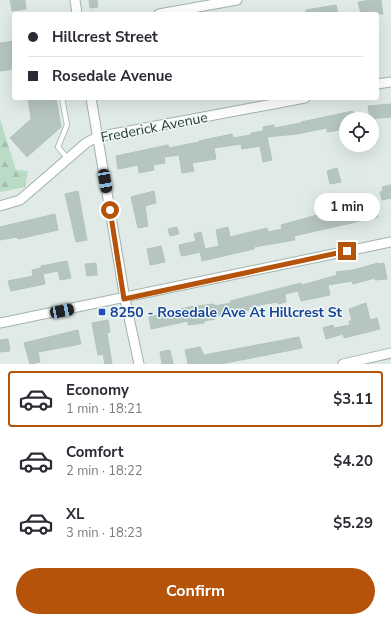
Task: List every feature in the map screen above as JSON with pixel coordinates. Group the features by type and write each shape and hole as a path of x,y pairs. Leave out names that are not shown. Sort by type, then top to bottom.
{"street":[{"path":"75,0 77,12"},
{"path":"170,12 237,0"},
{"path":"379,84 391,82"},
{"path":"91,100 124,299 139,364"},
{"name":"Frederick Avenue","path":"0,206 20,200 86,143 97,137 294,100"},
{"path":"0,323 124,299 391,242"},
{"path":"343,364 391,353"}],"lane":[{"path":"62,100 67,125 58,147 68,159"}],"green space":[{"path":"0,119 16,170 28,171 25,187 0,192"}],"building":[{"path":"10,0 25,0 26,9 12,11"},
{"path":"89,0 97,0 98,7 90,8"},
{"path":"381,0 383,14 379,14 379,12 360,12 358,2"},
{"path":"336,5 338,12 306,12 306,10"},
{"path":"12,41 12,69 0,71 0,43"},
{"path":"28,100 56,100 61,127 27,157 10,138 31,119"},
{"path":"391,104 391,117 379,118 379,112 369,112 368,106"},
{"path":"339,114 339,130 327,132 327,128 297,134 267,137 272,160 263,162 260,146 242,149 241,144 214,148 216,159 192,163 194,171 182,173 179,155 164,157 165,163 153,165 154,170 139,173 138,165 118,169 116,156 168,145 169,148 232,134 233,138 251,135 251,133 263,131 263,127 274,125 274,128"},
{"path":"337,168 341,182 330,184 327,171"},
{"path":"391,185 391,198 382,200 380,192 383,191 382,187"},
{"path":"78,191 87,240 76,242 65,194"},
{"path":"154,191 156,203 145,206 148,226 138,228 131,197"},
{"path":"337,193 341,209 346,207 347,212 375,206 378,217 294,236 295,240 254,247 254,249 202,261 200,252 183,256 181,255 179,245 196,241 194,234 201,232 205,249 219,246 216,230 228,227 230,237 267,228 268,232 282,229 281,225 328,212 324,196"},
{"path":"55,214 58,230 18,239 17,237 0,240 0,227"},
{"path":"177,227 179,234 170,236 168,229"},
{"path":"161,246 165,262 150,265 147,249"},
{"path":"67,261 71,278 60,280 58,271 43,274 45,284 11,291 8,281 33,276 32,270 41,268 41,266"},
{"path":"96,263 97,275 87,276 85,264"},
{"path":"378,263 384,263 387,279 375,280 375,278 353,284 352,281 328,285 330,295 301,301 298,291 285,294 286,302 278,304 277,302 249,307 249,310 214,316 215,319 204,321 204,323 188,325 188,321 151,329 149,317 189,307 214,304 215,306 231,303 230,301 301,283 302,285 334,276 337,275 336,272 353,270"},
{"path":"366,303 370,320 377,318 380,329 344,338 343,334 326,339 323,328 333,325 334,328 350,325 349,321 352,321 349,309"},
{"path":"108,320 110,332 107,333 112,364 105,364 103,354 98,355 92,323"},
{"path":"78,330 81,344 38,352 40,362 30,364 24,343"},
{"path":"299,337 302,348 221,364 188,364 185,350 200,347 204,355"},
{"path":"8,339 10,351 0,352 0,340"},
{"path":"170,350 173,364 162,364 160,352"}],"place":[{"name":"8250 - Rosedale Ave At Hillcrest St","path":"102,312"}],"route":[{"path":"110,210 124,299 347,251"}]}
